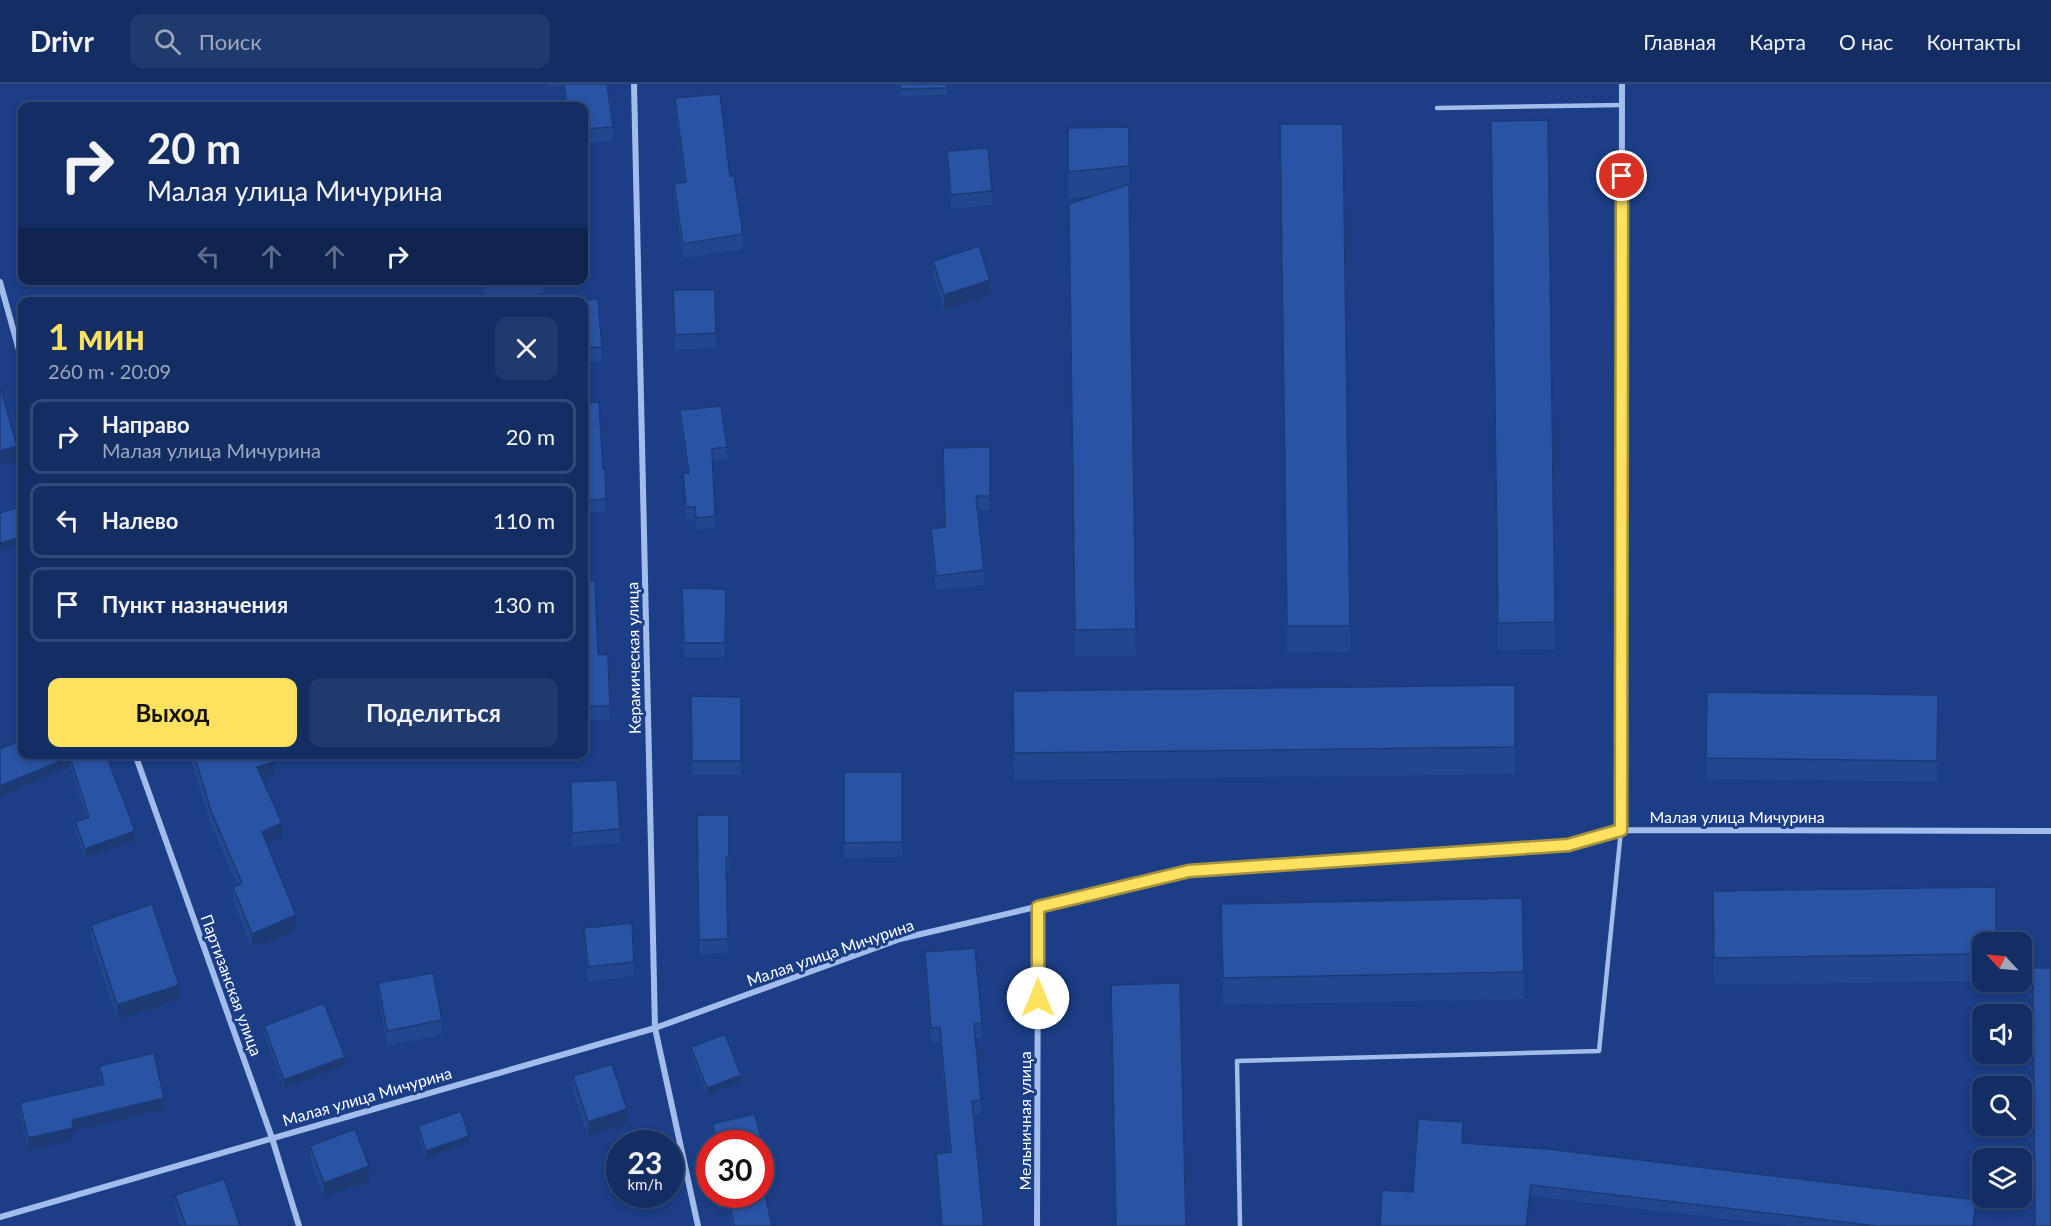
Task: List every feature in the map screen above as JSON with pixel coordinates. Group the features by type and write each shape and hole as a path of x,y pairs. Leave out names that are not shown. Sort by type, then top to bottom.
{"street":[{"name":"Керамическая улица","path":"634,84 656,1028 698,1226"},
{"path":"1621,830 1622,84"},
{"path":"0,282 18,347"},
{"name":"Партизанская улица","path":"137,759 272,1138 299,1226"},
{"name":"Малая улица Мичурина","path":"0,1217 656,1028 900,939 1189,871 1568,845 1621,830 2051,831"},
{"name":"Мельничная улица","path":"1037,1226 1038,907"}],"lane":[{"path":"1437,108 1622,105"},
{"path":"1240,1226 1237,1060 1599,1051 1621,830"}],"building":[{"path":"564,84 607,84 613,127 588,129 588,102 566,102"},
{"path":"900,84 947,84 947,88 900,89"},
{"path":"720,94 730,176 734,176 743,234 683,244 674,184 686,182 675,98"},
{"path":"1548,120 1555,622 1498,623 1491,121"},
{"path":"1280,124 1343,124 1350,626 1287,626"},
{"path":"1129,127 1129,166 1068,172 1068,128"},
{"path":"988,148 992,191 951,195 947,151"},
{"path":"1129,184 1136,629 1075,630 1069,204"},
{"path":"979,246 990,280 944,295 933,261"},
{"path":"673,290 715,290 716,333 675,335"},
{"path":"598,299 602,347 588,348 588,300"},
{"path":"0,386 17,446 0,451"},
{"path":"599,402 606,499 588,501 588,403"},
{"path":"721,406 727,447 712,449 715,516 696,518 695,507 686,507 683,473 689,473 680,410"},
{"path":"990,447 990,496 976,496 984,570 936,576 931,529 945,527 943,448"},
{"path":"18,507 18,538 0,543 0,513"},
{"path":"588,581 595,581 598,654 608,655 610,706 588,706"},
{"path":"682,588 726,589 725,643 684,643"},
{"path":"1515,685 1515,747 1014,753 1013,691"},
{"path":"1707,692 1938,695 1937,761 1706,758"},
{"path":"691,696 741,697 741,761 692,761"},
{"path":"18,742 18,759 65,759 0,786 0,749"},
{"path":"71,759 108,759 135,831 85,849 75,822 89,817"},
{"path":"195,759 273,759 274,762 257,767 282,823 262,832 296,915 252,934 233,887 242,883 211,811"},
{"path":"844,772 902,772 902,842 844,843"},
{"path":"617,780 620,829 572,833 571,782"},
{"path":"697,815 729,815 729,858 726,858 728,939 699,940"},
{"path":"1996,887 1996,932 1972,932 1972,954 1714,958 1713,891"},
{"path":"1522,898 1524,972 1223,978 1221,904"},
{"path":"152,904 179,985 117,1005 91,925"},
{"path":"632,923 634,962 588,967 584,928"},
{"path":"975,948 982,1023 974,1024 981,1100 972,1101 984,1226 942,1226 936,1154 951,1152 940,1027 931,1028 925,952"},
{"path":"2033,968 2051,968 2051,1226 2035,1226"},
{"path":"433,973 442,1020 387,1031 378,983"},
{"path":"1180,983 1186,1226 1116,1226 1111,985"},
{"path":"324,1003 345,1057 284,1080 264,1026"},
{"path":"725,1034 741,1075 707,1088 691,1047"},
{"path":"154,1053 164,1098 72,1120 73,1128 28,1138 20,1103 104,1084 99,1066"},
{"path":"612,1064 627,1109 588,1122 573,1076"},
{"path":"461,1111 469,1136 426,1151 418,1126"},
{"path":"755,1114 759,1130 714,1130 712,1124"},
{"path":"1418,1119 1463,1122 1462,1143 1548,1149 1972,1200 1972,1208 1975,1208 1973,1226 1876,1226 1531,1185 1526,1226 1380,1226 1382,1190 1413,1192"},
{"path":"355,1129 369,1166 324,1183 310,1146"},
{"path":"224,1179 240,1226 186,1226 175,1195"},
{"path":"730,1208 768,1208 772,1226 734,1226"}],"route":[{"path":"1038,998 1038,907 1189,871 1568,845 1621,830 1622,176"}]}
